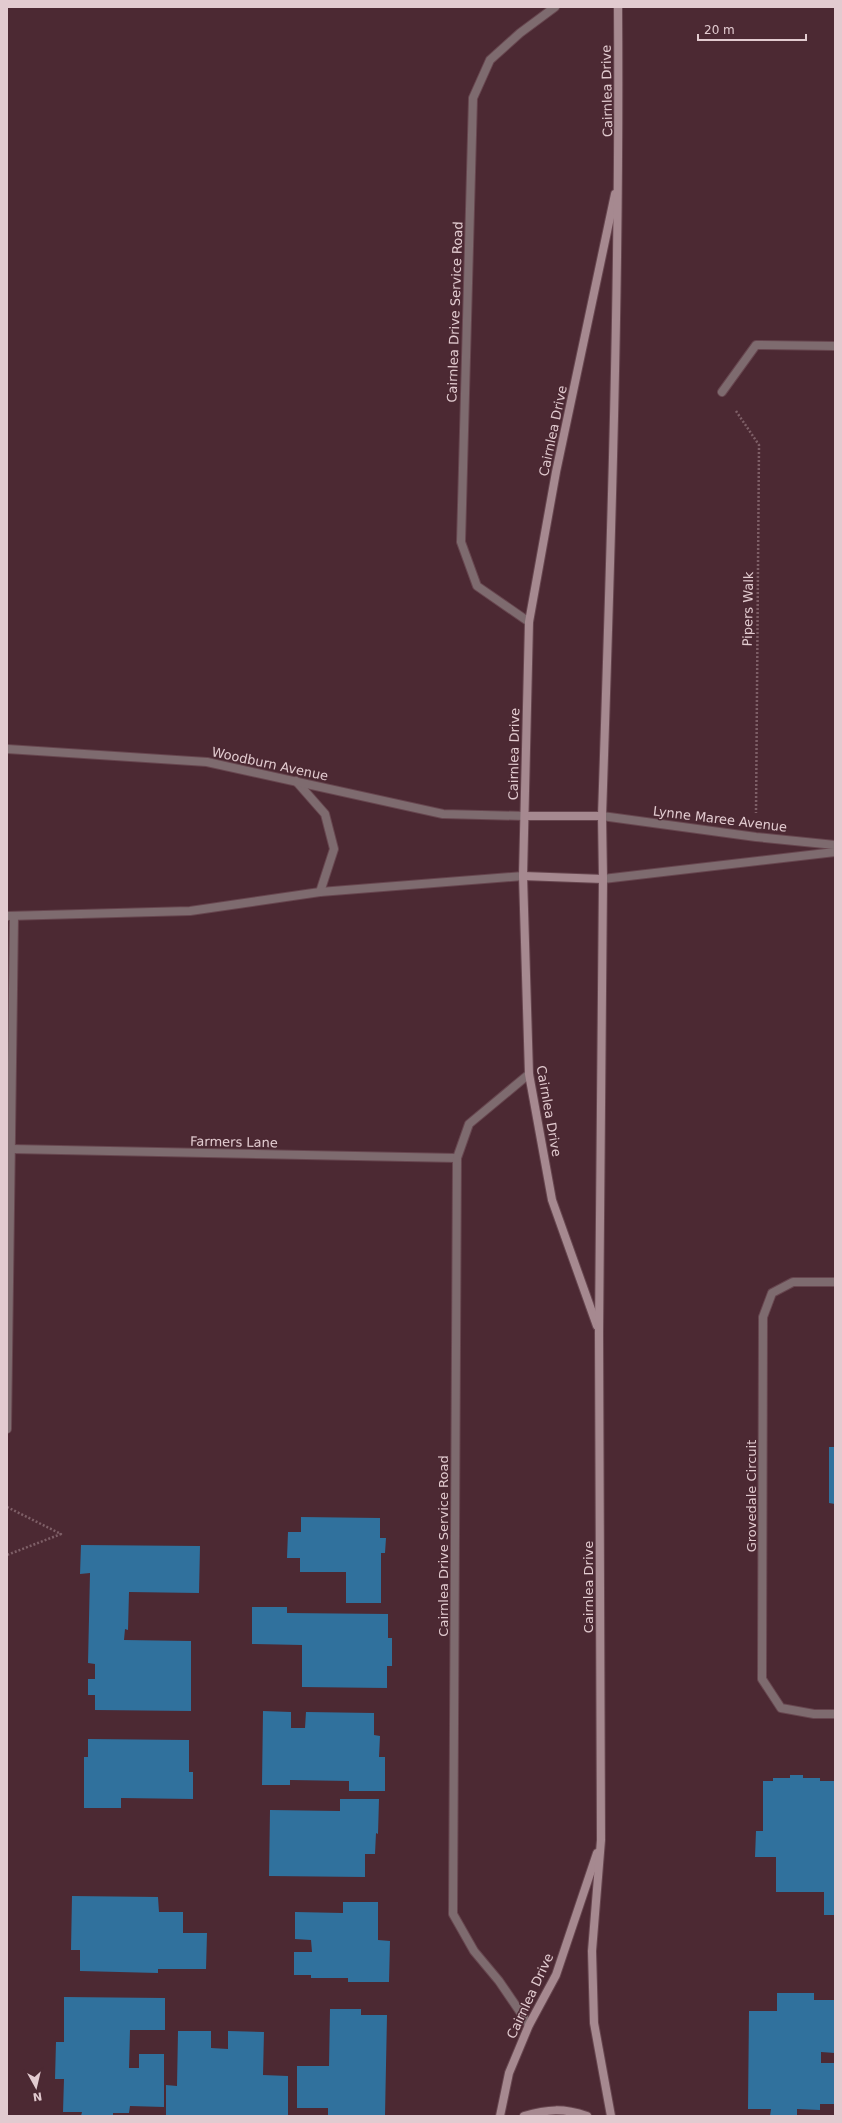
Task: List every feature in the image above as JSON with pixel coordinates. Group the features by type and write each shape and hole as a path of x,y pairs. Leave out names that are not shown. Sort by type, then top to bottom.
{"street":[{"name":"Cairnlea Drive Service Road","path":"529,622 477,586 461,542 473,98 490,60 520,33 556,7"},
{"name":"Cairnlea Drive","path":"611,2116 594,2023 592,1951 601,1840 599,1332 603,879 602,816 614,429 619,175 618,7"},
{"name":"Cairnlea Drive","path":"599,1332 552,1200 529,1074 523,876 529,622 556,472 619,175"},
{"path":"722,392 756,345 835,346"},
{"name":"Woodburn Avenue","path":"7,750 207,762 443,814 525,816"},
{"path":"296,781 324,814 334,849 320,892"},
{"path":"525,816 602,816"},
{"name":"Lynne Maree Avenue","path":"602,816 756,837 835,845"},
{"path":"7,1429 11,1149 10,916 190,911 320,892 523,876 603,879 835,852"},
{"name":"Cairnlea Drive Service Road","path":"529,1074 469,1124 458,1158 453,1914 474,1951 499,1981 529,2025"},
{"name":"Farmers Lane","path":"11,1149 458,1158"},
{"name":"Grovedale Circuit","path":"835,1282 793,1282 772,1293 763,1317 762,1679 781,1708 814,1714 835,1714"},
{"name":"Cairnlea Drive","path":"500,2116 509,2073 529,2025 556,1975 601,1840"},
{"path":"524,2116 543,2110 569,2110 587,2116"}],"path":[{"name":"Pipers Walk","path":"722,392 759,445 756,837"},
{"path":"7,1507 61,1534 7,1555"}],"building":[{"path":"829,1447 835,1447 835,1504 829,1503"},
{"path":"301,1517 380,1518 380,1538 386,1538 385,1553 381,1553 381,1603 346,1603 346,1572 300,1572 300,1558 287,1558 288,1532 301,1532"},
{"path":"81,1545 200,1546 199,1593 129,1592 128,1630 125,1629 124,1640 191,1641 191,1711 95,1710 95,1695 88,1695 88,1679 95,1679 95,1664 88,1663 90,1573 80,1574"},
{"path":"252,1607 287,1607 287,1613 388,1614 388,1638 392,1638 392,1666 387,1666 387,1688 302,1687 302,1645 252,1644"},
{"path":"263,1711 291,1712 291,1728 305,1728 306,1712 374,1713 374,1735 380,1736 379,1757 385,1757 385,1791 349,1791 349,1781 290,1780 290,1785 262,1785"},
{"path":"88,1739 189,1740 189,1772 193,1772 193,1799 121,1798 121,1808 84,1808 84,1757 88,1757"},
{"path":"790,1775 803,1775 803,1778 820,1778 820,1781 835,1781 835,1915 824,1915 824,1892 776,1892 776,1857 755,1857 756,1831 763,1831 763,1781 773,1781 773,1778 790,1778"},
{"path":"340,1799 379,1799 378,1834 376,1833 375,1854 365,1854 365,1877 269,1876 270,1810 340,1811"},
{"path":"72,1896 158,1897 159,1912 183,1912 183,1933 207,1933 206,1969 158,1969 158,1973 80,1971 80,1950 71,1950"},
{"path":"343,1902 378,1902 378,1940 390,1941 389,1982 348,1982 348,1978 311,1978 311,1975 294,1975 294,1952 312,1952 311,1940 295,1939 295,1912 343,1913"},
{"path":"777,1993 814,1993 814,2000 835,2000 835,2053 821,2052 821,2063 835,2063 835,2104 820,2104 820,2110 797,2109 797,2116 770,2116 771,2109 748,2109 749,2011 777,2011"},
{"path":"64,1997 165,1998 165,2030 130,2030 129,2068 139,2068 139,2054 164,2054 164,2107 130,2106 129,2113 113,2113 113,2116 81,2116 82,2112 63,2112 64,2079 55,2079 56,2042 64,2042"},
{"path":"330,2009 361,2009 361,2015 387,2015 385,2116 328,2116 328,2108 297,2108 297,2066 329,2066"},
{"path":"178,2031 211,2031 211,2048 228,2049 228,2031 264,2032 263,2075 288,2076 288,2115 166,2116 166,2085 177,2086"}]}
